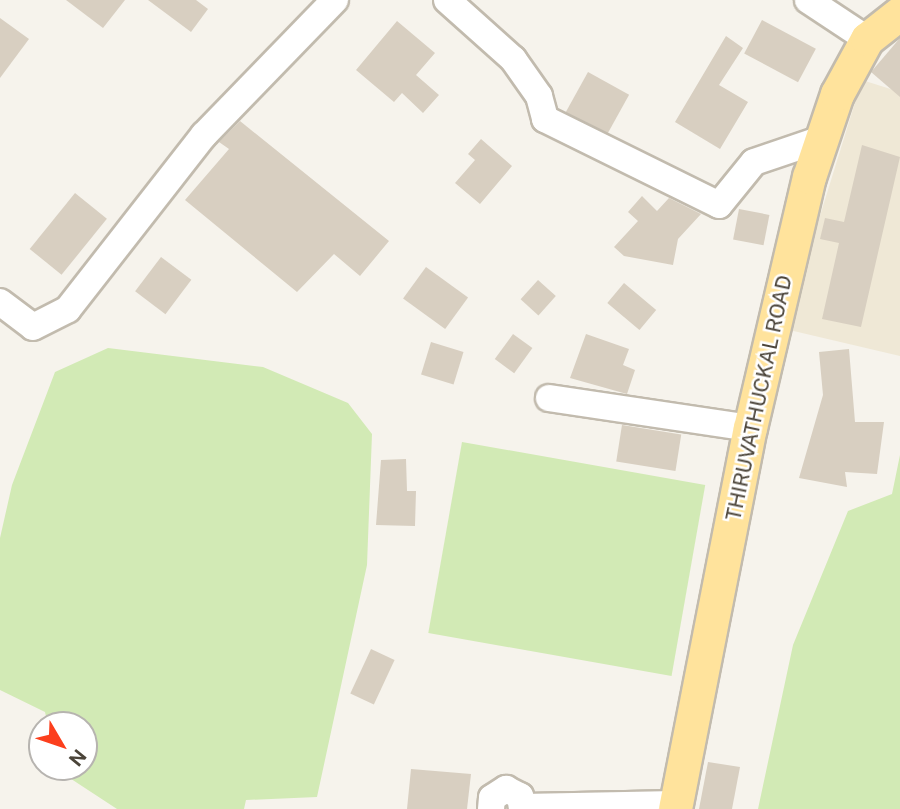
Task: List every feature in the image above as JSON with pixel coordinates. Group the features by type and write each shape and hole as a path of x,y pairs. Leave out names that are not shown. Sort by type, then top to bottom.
{"main road":[{"name":"THIRUVATHUCKAL ROAD","path":"676,807 750,428 822,139 867,39 900,13"}],"street":[{"path":"0,302 33,327 68,309 204,135 335,0"},
{"path":"447,0 513,59 539,96 545,119 719,205 754,162 822,139"},
{"path":"808,0 867,39"},
{"path":"549,398 750,428"},
{"path":"491,809 492,798 506,789 516,792 522,808 676,807"}],"shaded area":[{"path":"862,80 900,92 900,356 785,329"}],"green space":[{"path":"108,348 263,367 348,403 372,434 367,565 317,797 246,800 244,809 117,809 74,781 98,781 98,711 43,711 0,690 0,538 12,485 55,372"},
{"path":"462,442 705,485 672,676 428,633"},
{"path":"900,455 900,809 758,809 793,645 848,511 892,494"}],"building":[{"path":"66,0 125,0 103,28"},
{"path":"148,0 196,0 208,9 191,32"},
{"path":"0,18 29,39 0,78"},
{"path":"762,20 816,49 798,82 744,54"},
{"path":"397,21 435,53 416,75 439,95 423,113 402,93 394,102 356,70"},
{"path":"726,36 743,48 719,85 748,102 720,149 675,122"},
{"path":"900,38 900,97 871,72"},
{"path":"588,72 629,95 607,135 566,112"},
{"path":"240,121 389,241 360,276 334,254 297,292 185,200 229,149 219,142"},
{"path":"481,139 512,166 480,204 455,183 475,160 468,154"},
{"path":"862,145 900,157 861,327 822,319 839,243 820,239 825,218 844,222"},
{"path":"75,193 107,219 62,275 30,249"},
{"path":"642,196 657,211 669,198 701,214 678,239 673,265 624,256 614,247 638,221 628,212"},
{"path":"739,209 769,215 764,245 733,239"},
{"path":"161,257 191,280 165,314 135,291"},
{"path":"426,267 468,298 445,329 403,299"},
{"path":"538,280 556,296 538,315 521,299"},
{"path":"624,283 656,310 639,330 607,303"},
{"path":"513,334 532,348 514,373 495,359"},
{"path":"586,334 629,349 623,365 635,370 627,394 570,378"},
{"path":"431,342 464,352 454,384 421,375"},
{"path":"849,349 855,422 884,422 877,474 845,472 847,487 799,478 823,395 819,352"},
{"path":"622,425 681,434 675,471 616,462"},
{"path":"406,459 407,491 416,491 415,526 376,525 381,460"},
{"path":"371,649 395,660 374,704 350,693"},
{"path":"708,762 740,767 732,809 699,809"},
{"path":"411,769 471,774 467,809 407,809"}]}
